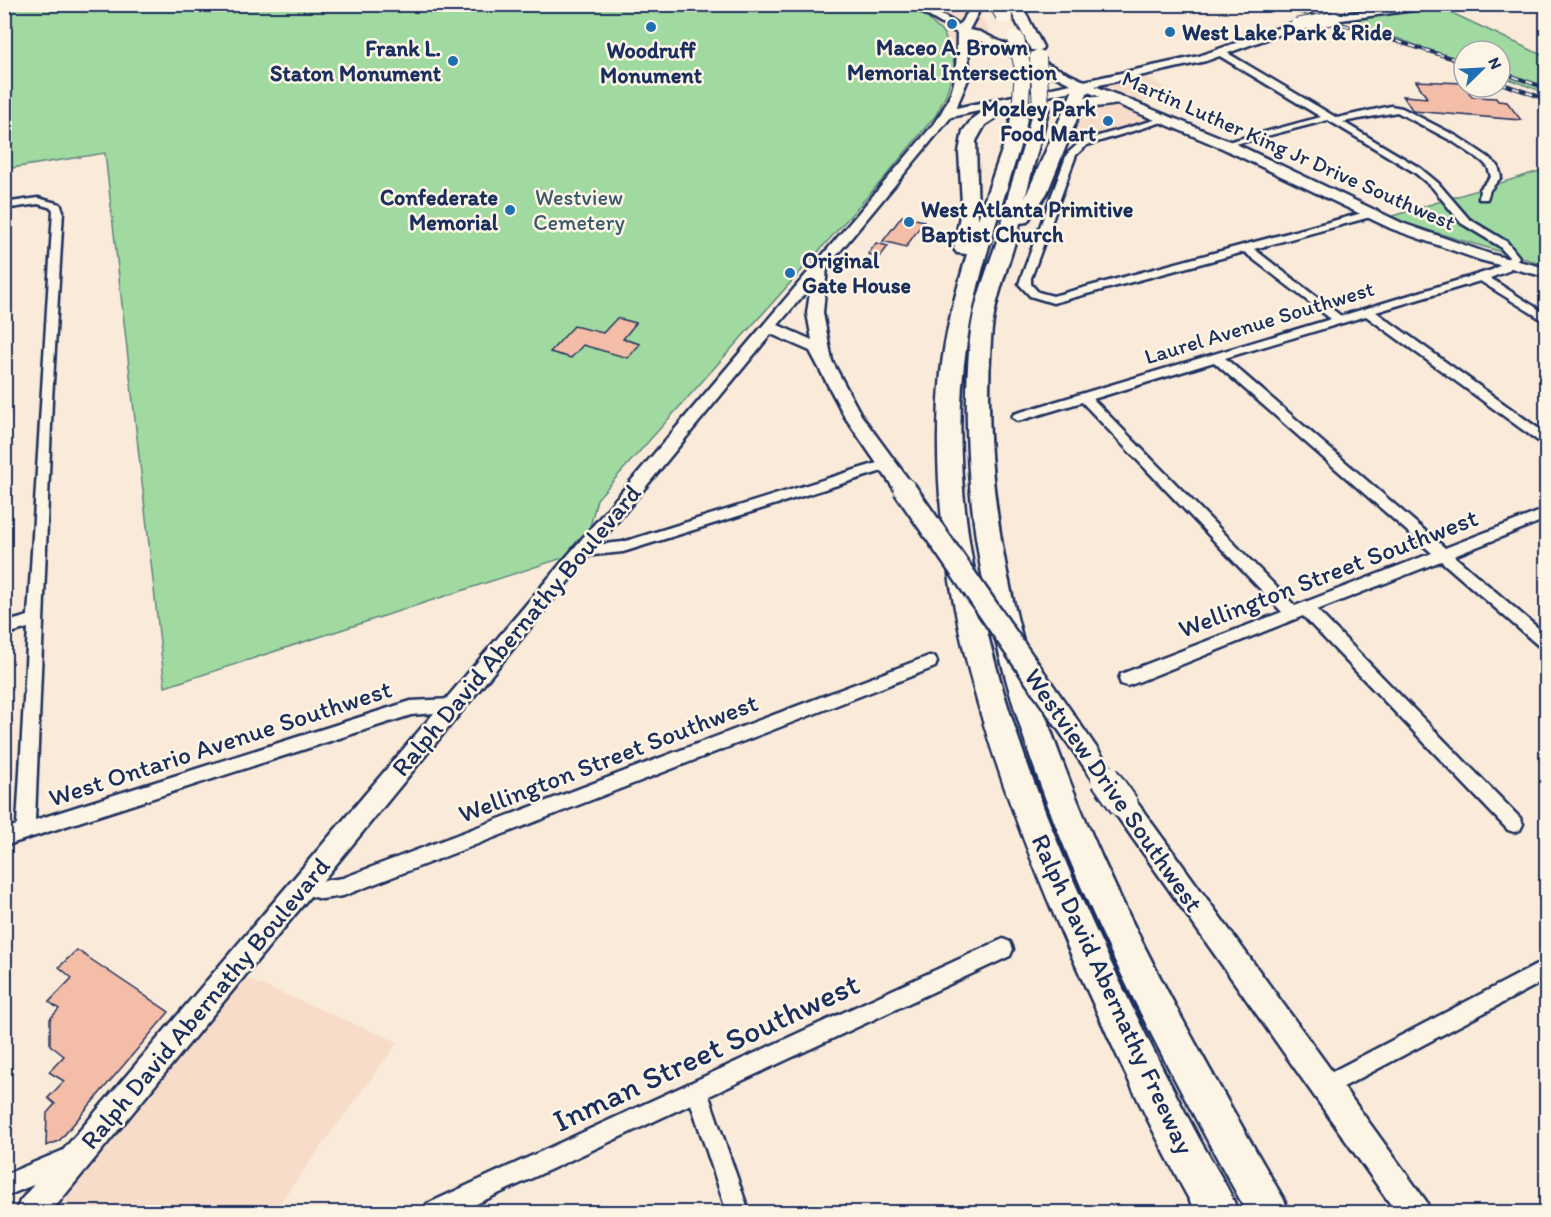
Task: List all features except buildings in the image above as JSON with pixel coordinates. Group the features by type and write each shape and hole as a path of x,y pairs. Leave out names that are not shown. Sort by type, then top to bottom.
{"highway":[{"name":"Ralph David Abernathy Freeway","path":"1005,8 1023,69 1024,107 1033,149 1007,238 998,260 980,338 976,414 981,497 998,595 1011,647 1069,815 1104,897 1160,1015 1269,1212"},
{"name":"Ralph David Abernathy Freeway","path":"1005,8 1036,47 1042,85 1024,107 968,282 958,322 952,373 949,451 963,584 999,725 1047,857 1074,922 1148,1080 1218,1212"},
{"path":"1007,238 1038,192 1083,85"},
{"path":"1075,106 1097,100 1118,100"},
{"path":"968,282 962,259 971,198 966,143 980,119 1024,107"}],"main road":[{"path":"913,4 939,18 967,22 1005,8"},
{"path":"1051,92 1221,53 1264,34 1296,25 1334,18 1452,4"},
{"path":"939,18 1005,8"},
{"path":"939,18 967,22 976,34 1083,85"},
{"path":"939,18 950,39 975,56 1004,55"},
{"path":"967,22 972,40 1050,75 1083,85"},
{"name":"Ralph David Abernathy Boulevard","path":"31,1212 947,114 975,56 967,22"},
{"path":"947,114 1024,107 1051,92 1058,85 1050,75"},
{"name":"Martin Luther King Jr Drive Southwest","path":"1083,85 1227,145 1370,214 1444,244 1511,265 1546,273"},
{"name":"Westview Drive Southwest","path":"821,267 815,314 824,360"},
{"path":"796,296 816,300"},
{"name":"Westview Drive Southwest","path":"768,327 816,348 843,399 887,465 1124,805 1415,1212"}],"street":[{"path":"1221,53 1426,177 1465,221 1509,249 1514,257 1511,265"},
{"path":"1227,145 1333,119 1391,109 1413,116 1455,139 1493,166 1496,177 1485,189 1483,197"},
{"path":"1165,120 1084,143 1072,154 1025,284 1034,294 1053,300 1370,214"},
{"path":"9,205 46,202 56,206 58,211 35,620 26,831"},
{"path":"1247,249 1340,320"},
{"name":"Laurel Avenue Southwest","path":"1018,417 1503,270 1511,265"},
{"path":"1480,277 1546,319"},
{"path":"1367,311 1546,440"},
{"path":"1216,357 1546,644"},
{"path":"1084,397 1514,824"},
{"path":"584,551 623,547 887,465"},
{"name":"Wellington Street Southwest","path":"1127,679 1546,514"},
{"path":"4,629 35,620"},
{"name":"Wellington Street Southwest","path":"303,886 322,890 343,887 929,662"},
{"name":"West Ontario Avenue Southwest","path":"4,838 411,708 452,706"},
{"name":"Inman Street Southwest","path":"435,1212 1003,949"},
{"path":"1325,1086 1546,970"},
{"path":"697,1091 738,1212"},
{"path":"4,1186 78,1156"}],"shaded area":[{"path":"907,5 973,5 994,39 955,65 944,34 924,15"},
{"path":"1144,75 1169,91 1138,104 1166,116 1072,144 1084,96 1091,86"},
{"path":"219,967 398,1042 273,1212 35,1212"}],"green space":[{"name":"Westview Cemetery","path":"5,5 906,5 924,15 944,34 955,65 946,95 936,115 885,177 597,499 584,551 165,687 105,153 5,169"},
{"path":"1437,6 1508,39 1452,39 1452,59 1342,18"},
{"path":"1512,41 1546,57 1546,93 1512,80"},
{"path":"1546,169 1546,265 1386,218 1536,172"}],"railway":[{"path":"1276,4 1452,58"},
{"path":"1512,76 1546,88"},
{"path":"1512,87 1546,99"}],"place":[{"name":"Maceo A. Brown Memorial Intersection","path":"952,24"},
{"name":"Woodruff Monument","path":"651,27"},
{"name":"West Lake Park & Ride","path":"1170,32"},
{"name":"Frank L. Staton Monument","path":"453,61"},
{"name":"Mozley Park Food Mart","path":"1108,121"},
{"name":"Confederate Memorial","path":"510,210"},
{"name":"West Atlanta Primitive Baptist Church","path":"909,222"},
{"name":"Original Gate House","path":"790,273"}]}
